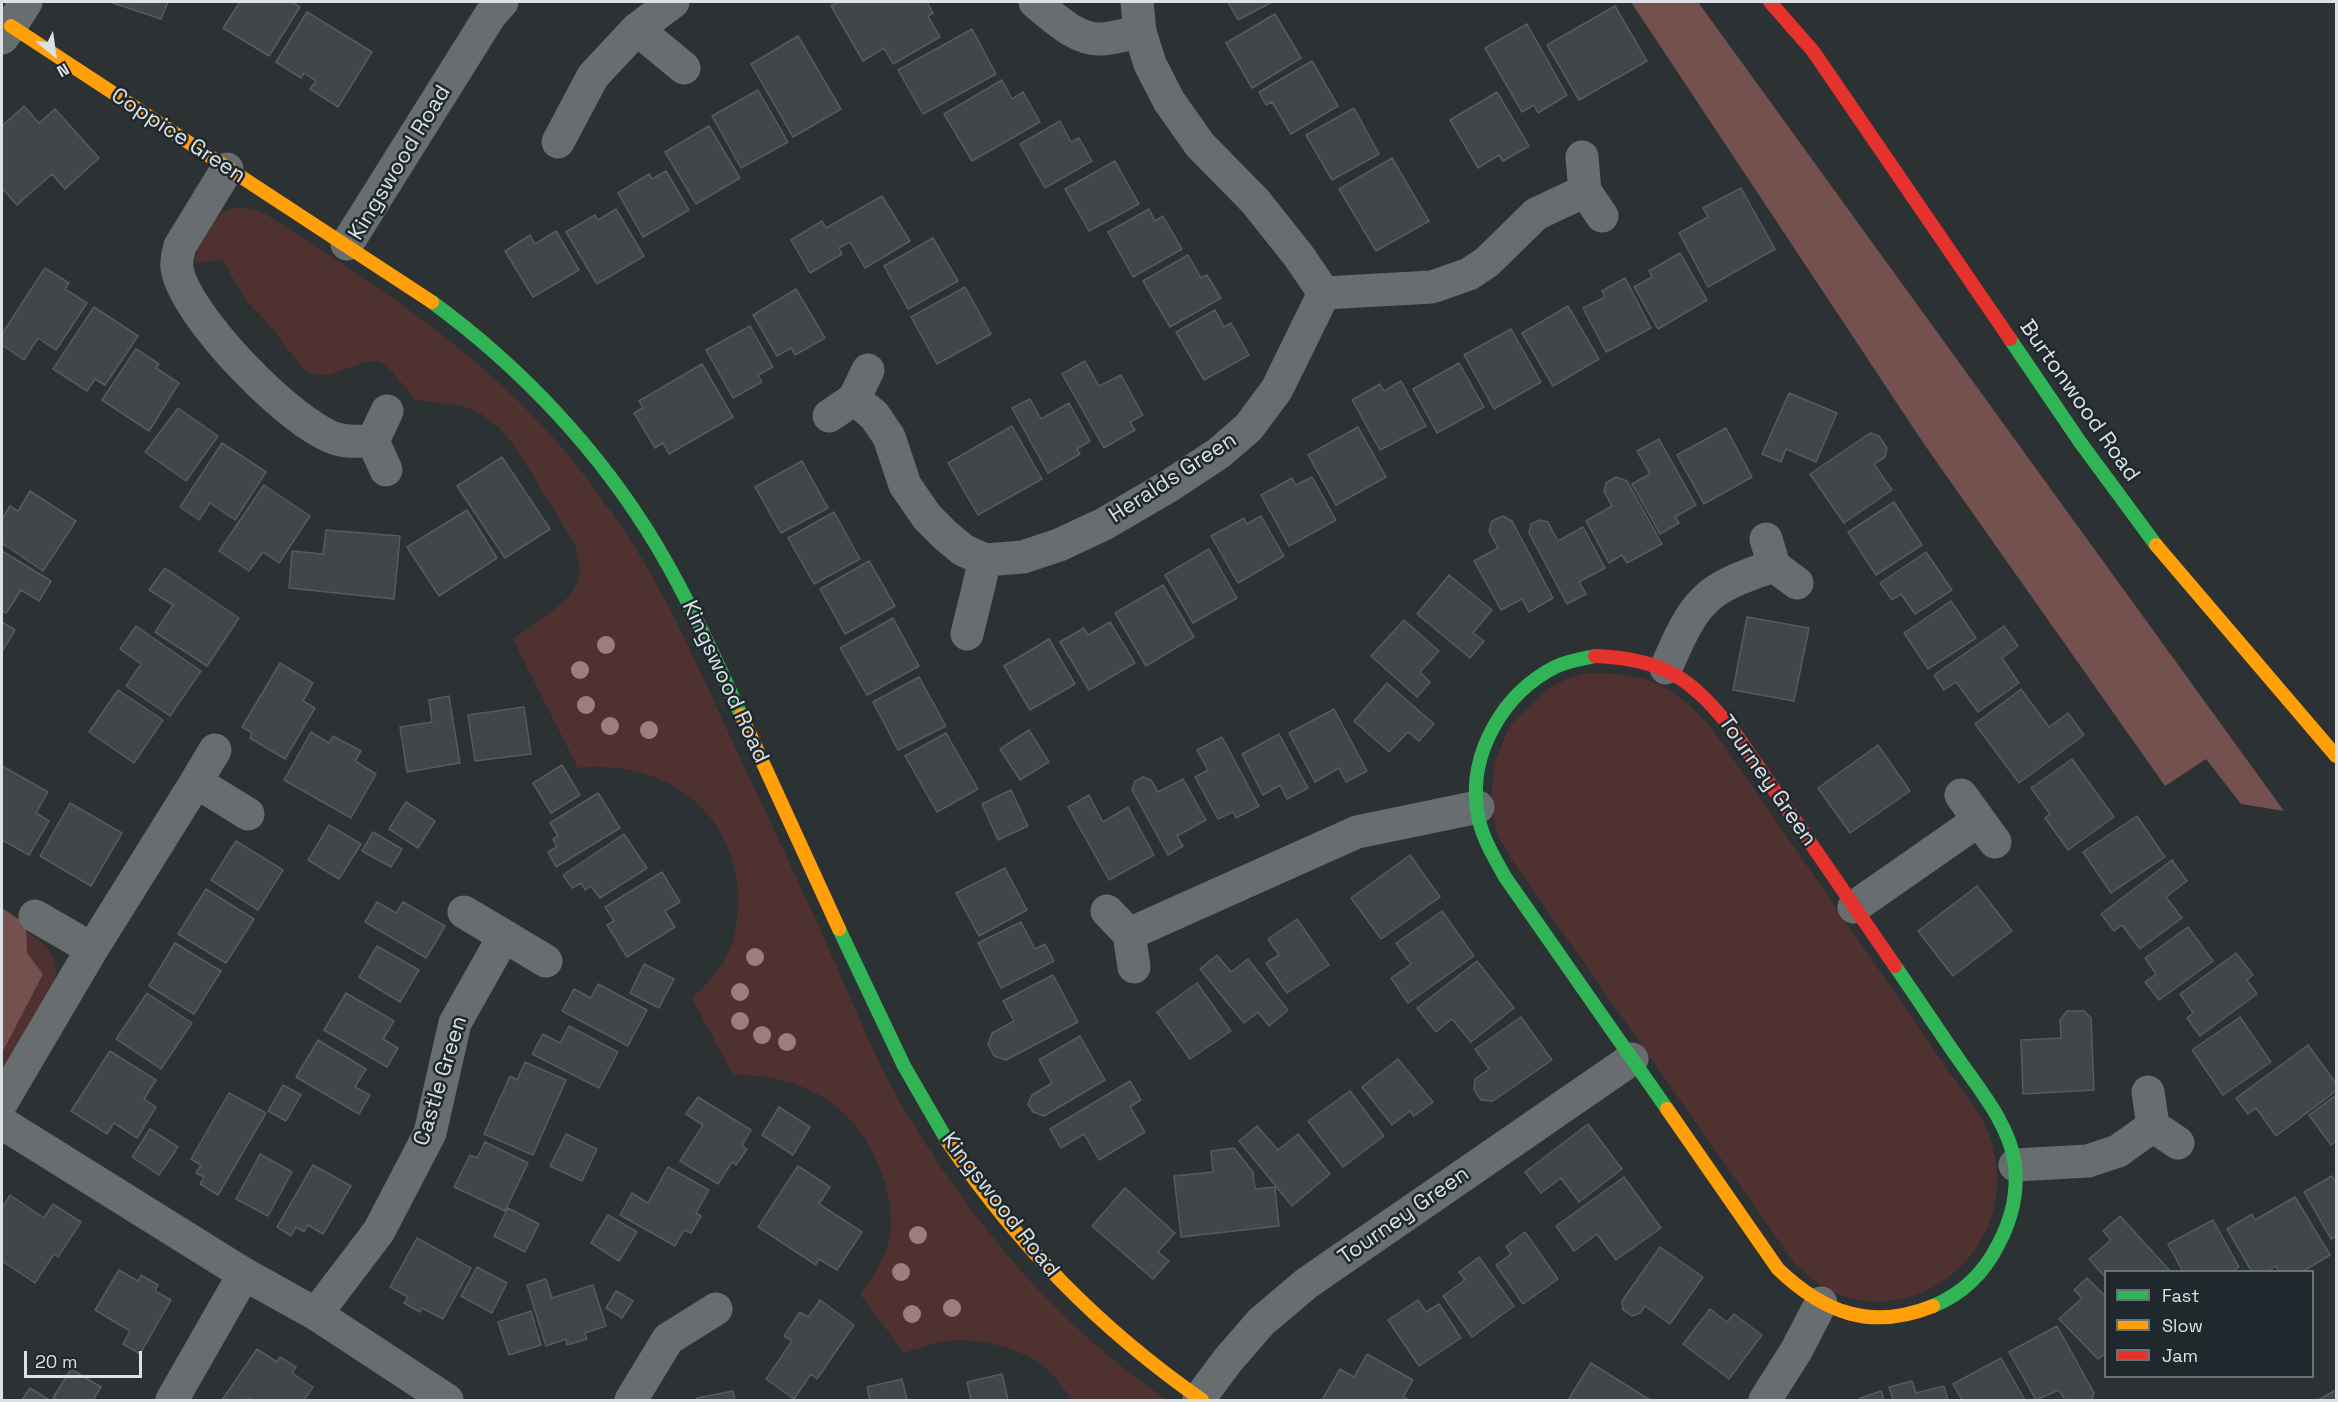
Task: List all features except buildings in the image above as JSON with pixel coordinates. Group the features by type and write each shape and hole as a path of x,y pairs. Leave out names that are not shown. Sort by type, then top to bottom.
{"street":[{"name":"Kingswood Road","path":"502,2 491,14 347,244 406,282 461,323 506,361 546,401 588,449 621,492 672,572 695,617 868,993 911,1080 941,1132 1019,1236 1068,1291 1148,1364 1200,1400"},
{"path":"558,141 593,76 637,29 674,2"},
{"path":"1035,2 1073,30 1091,38 1103,39 1138,17 1150,64 1165,92 1194,136 1255,201 1298,255 1323,293 1432,287 1468,274 1486,262 1536,214 1593,203 1582,157"},
{"name":"Burtonwood Road","path":"1770,2 1813,51 2080,442 2159,549 2337,756"},
{"name":"Burtonwood Road","path":"1789,2 1813,51"},
{"name":"Coppice Green","path":"13,22 227,169 347,244"},
{"path":"637,29 684,68"},
{"path":"227,169 180,246 176,258 180,278 193,307 220,342 271,394 307,423 340,440 380,456 387,411"},
{"name":"Heralds Green","path":"985,560 1023,557 1059,545 1123,513 1219,453 1250,427 1277,389 1323,293"},
{"path":"868,370 842,407 874,415 889,437 905,485 927,517 963,550 985,560 967,634"},
{"path":"1666,668 1686,622 1698,605 1713,592 1739,577 1779,562"},
{"name":"Tourney Green","path":"1596,656 1619,656 1642,660 1666,668 1691,684 1713,704 1735,733 1986,1099 2008,1140 2015,1165 2015,1194 2008,1222 1997,1248 1980,1274 1960,1292 1935,1305 1906,1316 1872,1318 1845,1313 1821,1303 1797,1288 1778,1269 1505,877 1482,831 1477,780 1481,754 1487,738 1507,706 1528,685 1549,670 1572,660 1596,656"},
{"path":"2,1102 92,949 215,750"},
{"path":"196,782 248,814"},
{"path":"1129,934 1358,832 1478,807"},
{"path":"1854,907 1978,819"},
{"path":"1107,911 1129,934 1134,967"},
{"path":"464,912 546,961"},
{"path":"35,916 92,949"},
{"name":"Castle Green","path":"316,1314 379,1231 430,1133 455,1023 504,936"},
{"name":"Tourney Green","path":"1200,1400 1228,1360 1261,1322 1307,1283 1632,1059"},
{"path":"2015,1165 2056,1165 2088,1161 2165,1134 2148,1092"},
{"path":"2,1123 244,1274 316,1314 447,1401"},
{"path":"172,1401 244,1274"},
{"path":"1764,1401 1796,1351 1821,1303"},
{"path":"631,1401 668,1339 716,1309"}],"shaded area":[{"path":"1631,2 1698,2 2284,811 2241,804 2206,759 2165,786 1924,444"},
{"path":"236,207 252,209 267,215 419,317 455,345 524,406 581,471 636,549 666,601 796,877 879,1062 922,1139 982,1223 1050,1301 1126,1370 1167,1400 1072,1400 1061,1384 1038,1362 1016,1351 990,1343 951,1340 904,1353 860,1294 882,1260 890,1237 891,1223 891,1210 885,1183 876,1158 863,1135 829,1101 808,1089 760,1076 733,1075 692,998 725,960 736,927 738,893 733,862 722,836 707,813 686,795 663,781 636,771 608,767 578,768 513,639 559,606 569,596 577,583 580,570 575,544 512,442 481,414 463,406 416,400 388,367 378,361 366,362 328,375 316,375 303,369 268,323 248,303 222,260 195,263 199,246 208,229 220,215"},
{"path":"1586,673 1608,673 1643,678 1672,691 1699,714 1713,730 1982,1119 1995,1159 1997,1185 1993,1213 1982,1238 1966,1261 1946,1279 1922,1292 1896,1300 1868,1301 1833,1292 1795,1264 1514,863 1498,836 1491,804 1494,764 1510,725 1548,689 1567,679"},
{"path":"2,908 26,924 27,953 43,974 2,1053"},
{"path":"2,916 41,942 54,959 56,970 55,983 2,1070"}],"traffic: fast":[{"path":"432,302 497,355 528,384 585,445 611,478 670,568 702,630 741,715"},
{"path":"2010,339 2080,442 2156,545"},
{"path":"1595,656 1555,667 1520,692 1506,708 1494,726 1479,766 1476,788 1477,809 1484,836 1505,877 1667,1109"},
{"path":"839,929 904,1066 948,1142"},
{"path":"1895,966 1992,1108 2007,1136 2015,1165 2015,1186 2007,1226 1992,1255 1986,1265 1963,1289 1933,1306"}],"traffic: slow":[{"path":"11,26 432,302"},
{"path":"2156,545 2336,756"},
{"path":"741,715 839,929"},
{"path":"1667,1109 1778,1269 1795,1284 1831,1307 1869,1317 1889,1317 1933,1306"},
{"path":"948,1142 1003,1216 1063,1283 1129,1344 1202,1400"}],"traffic: jam":[{"path":"1770,2 1813,51 2010,339"},
{"path":"1595,656 1620,658 1659,667 1676,675 1691,686 1720,714 1895,966"}]}
